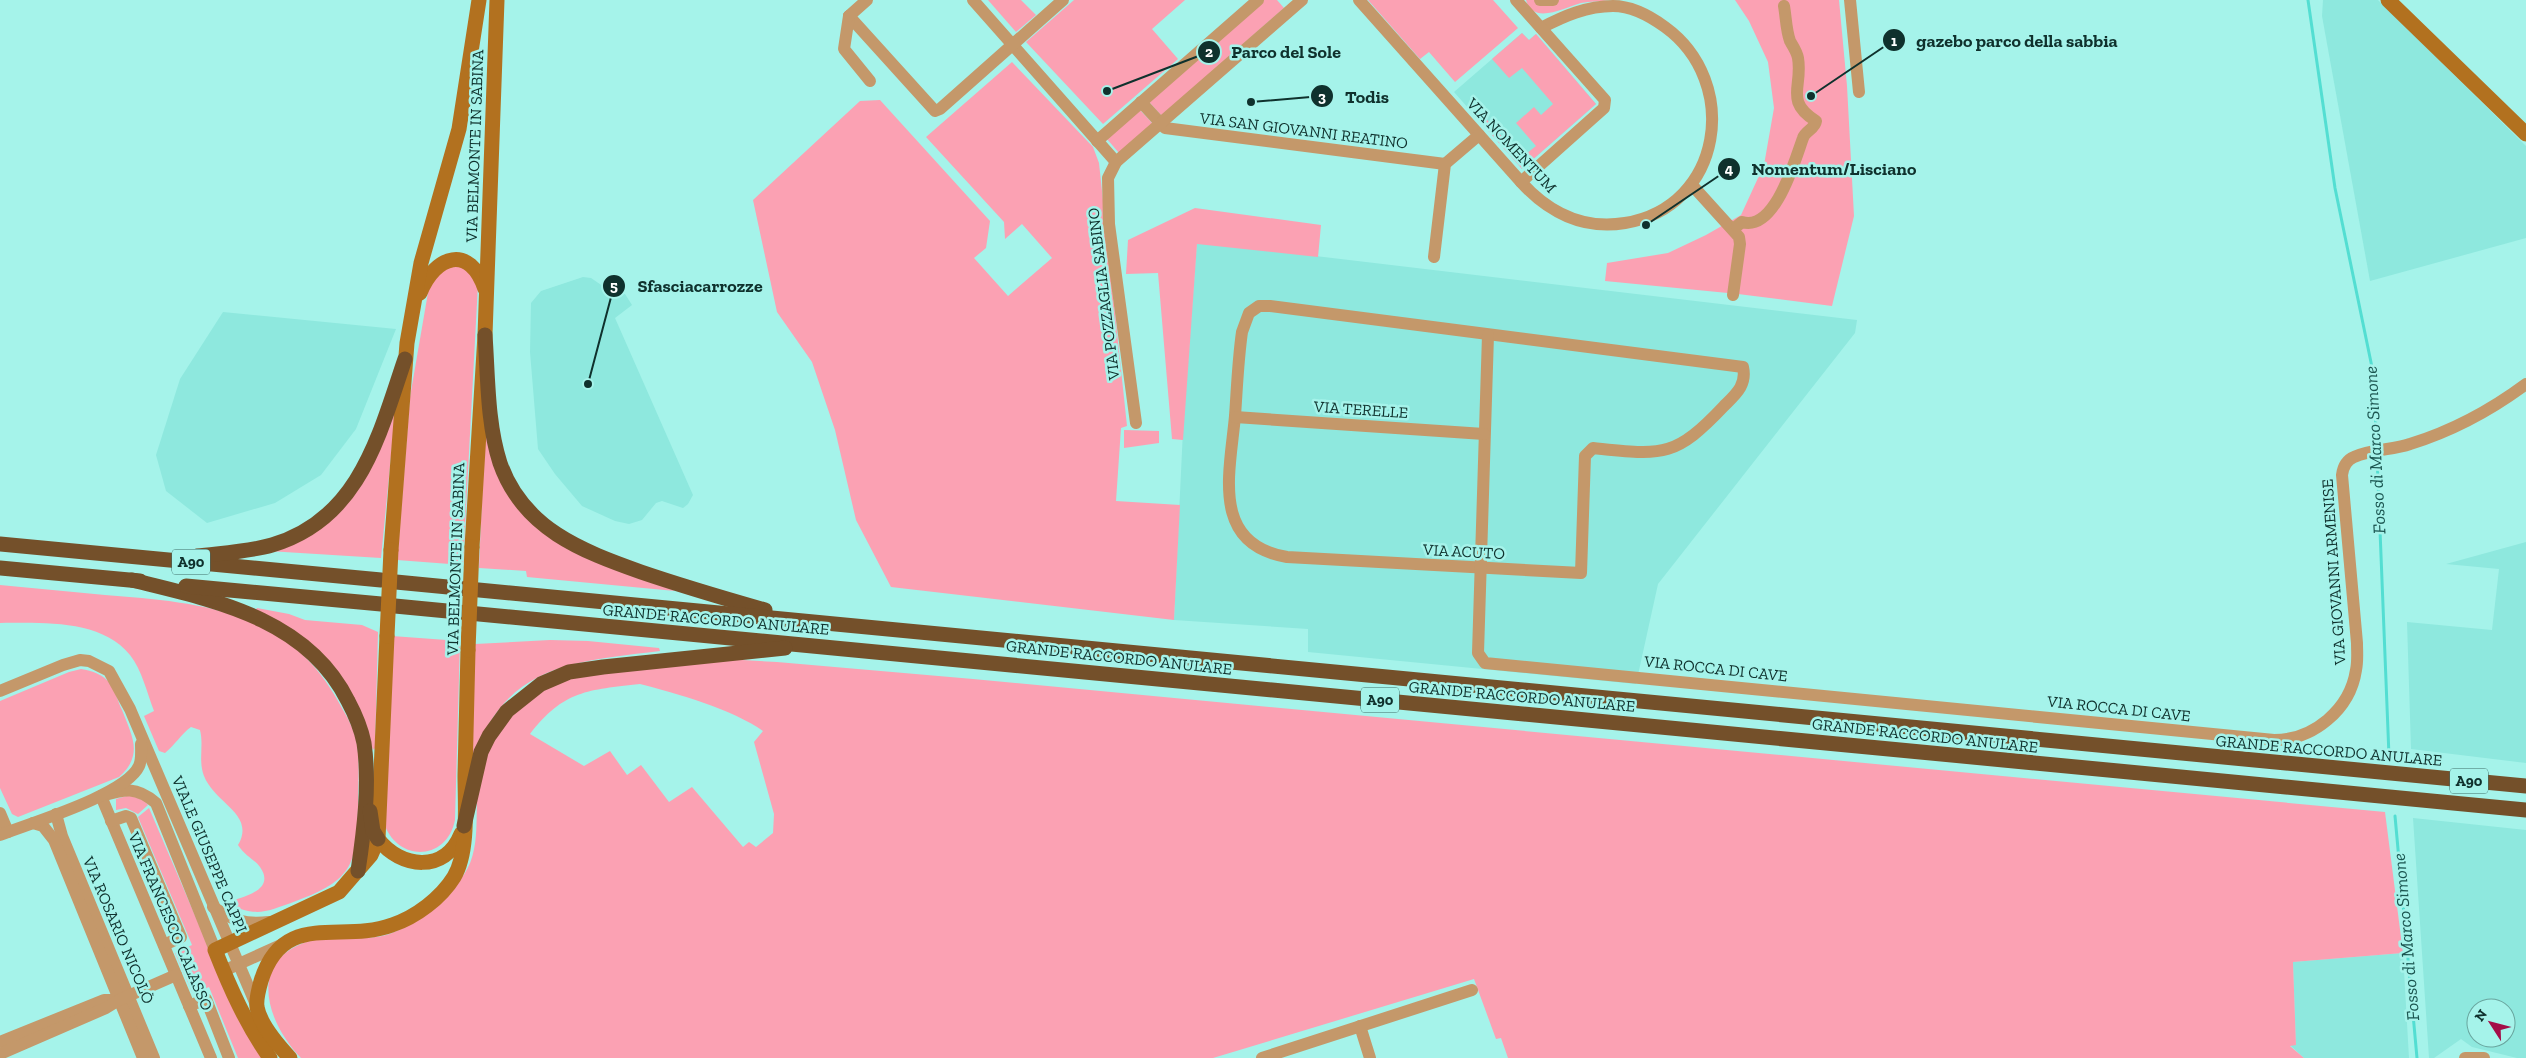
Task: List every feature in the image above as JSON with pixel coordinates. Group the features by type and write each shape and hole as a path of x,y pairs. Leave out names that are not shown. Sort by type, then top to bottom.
{"highway":[{"path":"484,335 493,424 500,461 514,491 556,535 589,554 674,583 800,620"},
{"path":"160,559 266,546 292,537 325,516 347,494 366,466 405,359"},
{"name":"GRANDE RACCORDO ANULARE","path":"0,544 2526,786"},
{"name":"GRANDE RACCORDO ANULARE","path":"0,568 2526,810"},
{"path":"132,580 227,606 290,634 310,650 338,682 357,718 364,741 372,827 378,839"},
{"path":"464,826 481,752 489,736 497,723 518,700 549,680 569,672 603,667 701,655 760,652 804,645"},
{"path":"358,871 366,777"}],"main road":[{"name":"VIA BELMONTE IN SABINA","path":"275,921 339,892 374,852 378,839 391,550 405,359 426,245 459,129 479,0"},
{"name":"VIA BELMONTE IN SABINA","path":"281,945 305,935 380,928 413,915 436,898 454,877 460,861 464,826 472,547 486,293 497,0"},
{"path":"2388,0 2526,134"},
{"name":"VIA BELMONTE IN SABINA","path":"412,313 430,272 448,260 460,260 474,269 486,293"},
{"name":"VIA BELMONTE IN SABINA","path":"378,839 400,858 424,862 440,859 451,851 464,826"},
{"path":"222,947 275,921"},
{"path":"257,1008 264,973 281,945"},
{"name":"VIALE GIUSEPPE CAPPI","path":"222,947 251,1031 270,1058"},
{"name":"VIALE GIUSEPPE CAPPI","path":"257,1008 266,1028 290,1058"}],"street":[{"path":"867,0 849,16 844,49 870,81"},
{"path":"973,0 1116,162 1161,124 1293,3"},
{"path":"849,16 935,110 940,109 1063,0"},
{"path":"1097,141 1258,0"},
{"name":"VIA NOMENTUM","path":"1359,0 1521,182 1538,199 1556,211 1576,220 1604,225 1628,223 1653,214 1674,202 1692,185 1707,154 1712,125 1712,106 1703,72 1693,54 1673,33 1649,16 1625,4 1580,11 1541,28"},
{"path":"1516,0 1605,100 1606,104 1604,108 1521,182"},
{"path":"1540,0 1553,0"},
{"path":"1850,0 1859,92"},
{"path":"1737,226 1742,222 1748,224 1755,222 1770,210 1786,186 1791,169 1801,149 1803,136 1816,125 1816,121 1802,111 1797,100 1798,58 1789,39 1783,2"},
{"path":"1141,102 1161,124"},
{"name":"VIA SAN GIOVANNI REATINO","path":"1161,124 1166,128 1446,164"},
{"path":"1434,257 1446,164 1479,135"},
{"name":"VIA POZZAGLIA SABINO","path":"1116,162 1108,178 1109,224 1136,423"},
{"path":"1692,185 1739,237 1740,244 1733,295"},
{"name":"VIA ACUTO","path":"1259,306 1743,367 1745,375 1741,389 1699,433 1682,444 1655,452 1593,448 1588,452 1585,456 1581,573 1286,557 1272,554 1257,547 1239,529 1230,506 1228,485 1235,417 1242,332 1247,316 1259,306"},
{"name":"VIA ROCCA DI CAVE","path":"1488,335 1478,653 1481,660 1485,663 2274,740"},
{"name":"VIA GIOVANNI ARMENISE","path":"2274,740 2296,738 2320,727 2336,710 2354,681 2357,663 2357,643 2342,475 2349,461 2363,454 2409,445 2464,422 2526,384"},
{"name":"VIA TERELLE","path":"1235,417 1484,434"},
{"name":"VIALE GIUSEPPE CAPPI","path":"0,691 73,662 90,661 109,671 115,678 142,739 213,907 222,947"},
{"path":"0,813 4,834 101,796 130,777 139,767 142,739"},
{"name":"VIALE GIUSEPPE CAPPI","path":"101,796 119,791 135,790 146,794 156,803 222,947"},
{"name":"VIA FRANCESCO CALASSO","path":"101,796 211,1058"},
{"name":"VIA ROSARIO NICOLÒ","path":"56,814 62,836 124,998 142,1058"},
{"path":"111,821 126,816 131,818 181,938 164,945"},
{"name":"VIA ROSARIO NICOLÒ","path":"34,823 43,826 54,840 124,998 154,1058"},
{"name":"VIA BELMONTE IN SABINA","path":"213,907 234,921 252,924 275,921"},
{"path":"230,968 281,945"},
{"name":"VIALE GIUSEPPE CAPPI","path":"230,968 257,1008"},
{"path":"2,1050 106,1008 176,975"},
{"path":"1262,1058 1300,1052 1360,1026 1472,990"},
{"path":"189,1006 206,999 229,1058"},
{"path":"1360,1026 1370,1058"},
{"path":"2464,1058 2484,1058"}],"shaded area":[{"path":"988,0 1021,0 1036,15 1016,32"},
{"path":"1074,0 1185,0 1152,29 1178,59 1103,124 1026,42"},
{"path":"1264,0 1277,0 1284,8 1162,116 1149,102"},
{"path":"1368,0 1493,0 1518,28 1455,82 1429,52 1420,59"},
{"path":"1526,0 1609,0 1581,3 1558,11 1542,13 1535,12 1530,8"},
{"path":"1735,0 1839,0 1847,86 1854,216 1832,306 1738,294 1605,281 1607,263 1668,253 1706,235 1741,215 1764,165 1774,108 1768,62 1749,21"},
{"path":"2323,0 2378,0 2526,146 2526,238 2370,281 2322,16"},
{"path":"1522,33 1529,40 1536,34 1596,104 1522,169 1454,92"},
{"path":"1522,33 1529,40 1536,34 1596,104 1522,169 1476,117 1481,113 1521,158 1536,146 1516,123 1534,107 1541,115 1553,104 1522,68 1509,78 1492,59"},
{"path":"1012,62 1093,147 1099,163 1127,426 1121,428 1116,501 1180,505 1174,620 891,587 856,520 835,430 812,362 777,312 753,200 860,101 880,100 990,221 986,248 974,258 1008,296 1052,258 1022,224 1005,239 1004,222 926,137"},
{"path":"1140,110 1153,124 1119,153 1107,139"},
{"path":"1195,208 1321,225 1318,257 1197,244 1183,440 1172,439 1158,273 1126,274 1128,240"},
{"path":"1197,242 1857,320 1855,333 1658,584 1636,684 1308,652 1308,629 1174,620 1183,430"},
{"path":"463,264 478,284 463,565 397,560 410,397 430,281 435,270"},
{"path":"583,277 591,278 610,291 625,294 632,305 615,318 693,495 688,504 683,508 662,501 656,503 642,520 629,524 615,521 582,506 555,474 538,449 530,352 531,303 541,291"},
{"path":"223,312 396,329 356,429 321,475 275,503 207,523 166,491 156,455 180,379"},
{"path":"396,405 381,558 268,551 325,521"},
{"path":"485,424 532,520 675,591 527,577 526,571 479,568"},
{"path":"1124,430 1159,431 1159,443 1124,448"},
{"path":"2526,542 2526,763 2411,749 2407,622 2492,630 2499,569 2446,564"},
{"path":"0,585 160,600 214,609 266,628 305,656 325,681 347,718 356,740 358,752 356,842 348,867 341,877 315,893 268,911 253,912 224,903 247,896 260,888 264,882 264,875 258,864 238,845 242,834 242,825 238,817 209,786 204,776 201,764 200,730 191,727 165,753 159,751 144,716 154,711 141,675 130,655 118,643 87,629 52,624 0,623"},
{"path":"257,608 289,614 305,620 362,625 378,632 375,748 373,750 354,700 255,611"},
{"path":"392,636 460,641 455,820 450,833 443,843 423,852 412,851 401,846 392,838 385,826"},
{"path":"550,640 588,641 659,648 660,651 597,659 569,666 543,675 521,688 501,707 485,732 471,765 475,644"},
{"path":"725,659 973,679 2385,812 2403,953 2293,962 2296,1045 2290,1046 2304,1058 1508,1058 1501,1038 1496,1039 1474,979 1213,1058 301,1058 289,1044 272,1012 269,979 275,964 287,952 306,942 317,939 371,938 392,933 420,918 446,896 460,880 473,856 478,788 483,763 493,740 507,719 525,701 537,692 579,675","holes":["640,684 721,709 751,723 763,731 754,742 774,814 773,833 756,847 749,842 743,847 692,787 669,802 641,765 627,775 610,751 584,766 530,734 542,719 566,700 591,691"]},
{"path":"81,669 101,676 113,688 134,745 131,761 127,769 119,777 18,817 12,814 0,788 0,701 69,672"},
{"path":"130,795 145,801 148,805 138,814 126,808 116,810 116,799"},
{"path":"149,808 238,1016 262,1058 238,1058 209,987 195,993 192,992 175,953 192,945 138,817"},
{"path":"2413,818 2526,830 2526,1058 2517,1058 2476,1048 2516,1048 2516,998 2466,998 2466,1043 2461,1039 2434,1058 2429,1058"},
{"path":"2403,953 2409,1058 2304,1058 2290,1045 2296,1045 2293,962"}],"waterway":[{"name":"Fosso di Marco Simone","path":"2308,0 2335,188 2373,372 2377,448"},
{"name":"Fosso di Marco Simone","path":"2377,455 2389,756"},
{"name":"Fosso di Marco Simone","path":"2395,816 2417,1058"}],"place":[{"name":"Parco del Sole","path":"1107,91"},
{"name":"gazebo parco della sabbia","path":"1811,96"},
{"name":"Todis","path":"1251,102"},
{"name":"Nomentum/Lisciano","path":"1646,225"},
{"name":"Sfasciacarrozze","path":"588,384"}]}
